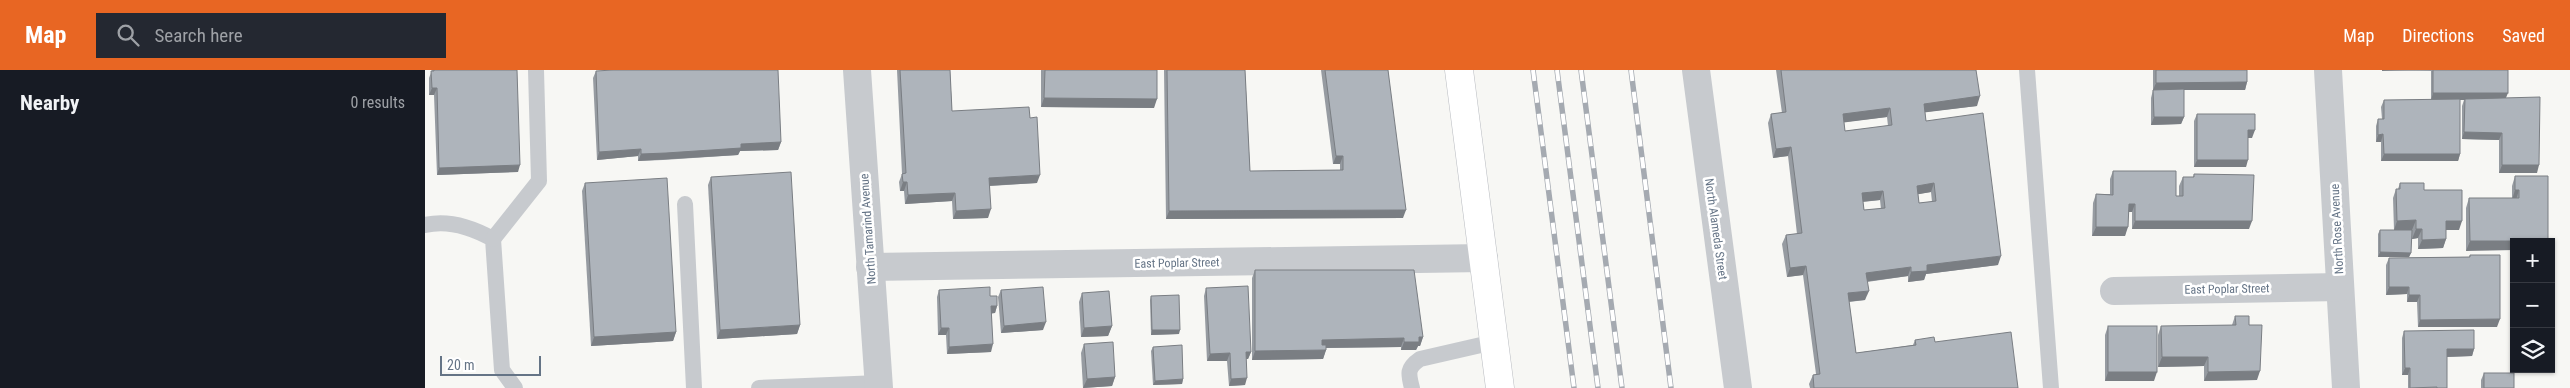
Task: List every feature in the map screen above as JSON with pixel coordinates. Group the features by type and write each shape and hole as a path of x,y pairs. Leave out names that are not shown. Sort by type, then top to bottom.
{"main road":[{"path":"1459,70 1500,388"}],"street":[{"name":"North Tamarind Avenue","path":"857,70 879,386"},
{"name":"North Alameda Street","path":"1696,70 1737,388"},
{"name":"North Rose Avenue","path":"2328,70 2345,388"},
{"name":"East Poplar Street","path":"870,267 1484,258"},
{"name":"East Poplar Street","path":"2114,291 2340,287"}],"lane":[{"path":"515,388 502,370 493,239 539,181 536,70"},
{"path":"2027,70 2051,388"},
{"path":"685,204 694,388"},
{"path":"425,224 448,223 474,228 493,239"},
{"path":"1412,388 1407,373 1411,366 1420,359 1494,342"},
{"path":"759,388 879,386"}],"building":[{"path":"517,70 520,165 439,168 437,88 432,88 431,71"},
{"path":"778,70 781,142 741,144 741,148 666,153 641,154 641,149 599,152 596,71"},
{"path":"900,70 950,70 952,111 1029,107 1030,118 1037,117 1040,175 989,178 991,209 956,211 955,193 908,195 907,182 903,182 902,174 906,173"},
{"path":"1045,70 1157,70 1157,99 1044,98"},
{"path":"1167,70 1245,70 1250,171 1343,170 1343,156 1336,156 1325,70 1388,70 1406,210 1169,211"},
{"path":"1781,70 1976,70 1980,96 1924,104 1926,121 1983,113 2001,256 1927,265 1927,271 1911,272 1911,267 1866,273 1869,291 1848,293 1856,353 1916,345 1915,340 1934,337 1935,342 2011,332 2018,388 1814,388 1813,375 1820,374 1806,266 1790,268 1786,235 1802,233 1791,147 1776,149 1771,114 1786,112","holes":["1890,108 1892,125 1845,131 1843,114","1934,183 1936,201 1919,203 1917,186","1883,191 1885,208 1864,210 1862,193"]},
{"path":"2156,70 2247,70 2247,82 2156,83"},
{"path":"2433,70 2508,70 2508,93 2433,93"},
{"path":"2184,89 2184,117 2154,117 2153,90"},
{"path":"2540,97 2539,165 2502,165 2502,133 2464,132 2465,99"},
{"path":"2460,99 2460,154 2384,154 2383,134 2378,135 2378,119 2384,119 2384,100"},
{"path":"2197,114 2255,114 2255,130 2248,130 2248,160 2197,160"},
{"path":"2113,171 2176,171 2176,196 2183,196 2183,177 2194,177 2194,174 2254,175 2252,221 2135,221 2135,204 2129,204 2128,227 2096,227 2096,194 2113,195"},
{"path":"791,172 800,325 720,330 711,177"},
{"path":"2515,176 2548,176 2548,238 2510,238 2510,241 2470,241 2469,198 2519,198 2519,190 2515,190"},
{"path":"667,178 676,332 594,337 585,183"},
{"path":"2400,183 2424,183 2424,190 2462,190 2462,221 2446,221 2446,239 2422,240 2422,229 2416,229 2416,220 2397,221 2396,189 2400,189"},
{"path":"2380,230 2412,230 2411,253 2380,252"},
{"path":"2470,255 2500,255 2500,319 2420,320 2420,295 2409,295 2409,287 2389,287 2389,258 2470,257"},
{"path":"1255,270 1414,270 1423,337 1419,337 1419,342 1404,342 1404,338 1322,340 1322,345 1326,345 1326,350 1255,351"},
{"path":"1248,286 1251,352 1246,352 1247,378 1231,379 1230,353 1210,354 1206,288"},
{"path":"990,287 990,296 997,296 997,306 991,306 993,344 949,347 949,328 941,328 939,290"},
{"path":"1043,287 1046,322 1004,326 1001,290"},
{"path":"1109,291 1112,326 1084,328 1082,293"},
{"path":"1179,295 1180,330 1152,330 1151,296"},
{"path":"2235,316 2249,316 2249,325 2262,325 2260,371 2208,372 2208,357 2162,357 2161,326 2236,325"},
{"path":"2108,326 2157,326 2157,372 2108,372"},
{"path":"2474,330 2474,349 2447,349 2447,388 2410,388 2410,368 2405,368 2404,331"},
{"path":"1113,342 1115,377 1087,379 1084,344"},
{"path":"1182,345 1183,379 1155,381 1153,347"},
{"path":"2484,373 2514,373 2514,388 2484,388"}],"railway":[{"path":"1533,70 1574,388"},
{"path":"1557,70 1598,388"},
{"path":"1581,70 1622,388"},
{"path":"1631,70 1671,388"}]}
